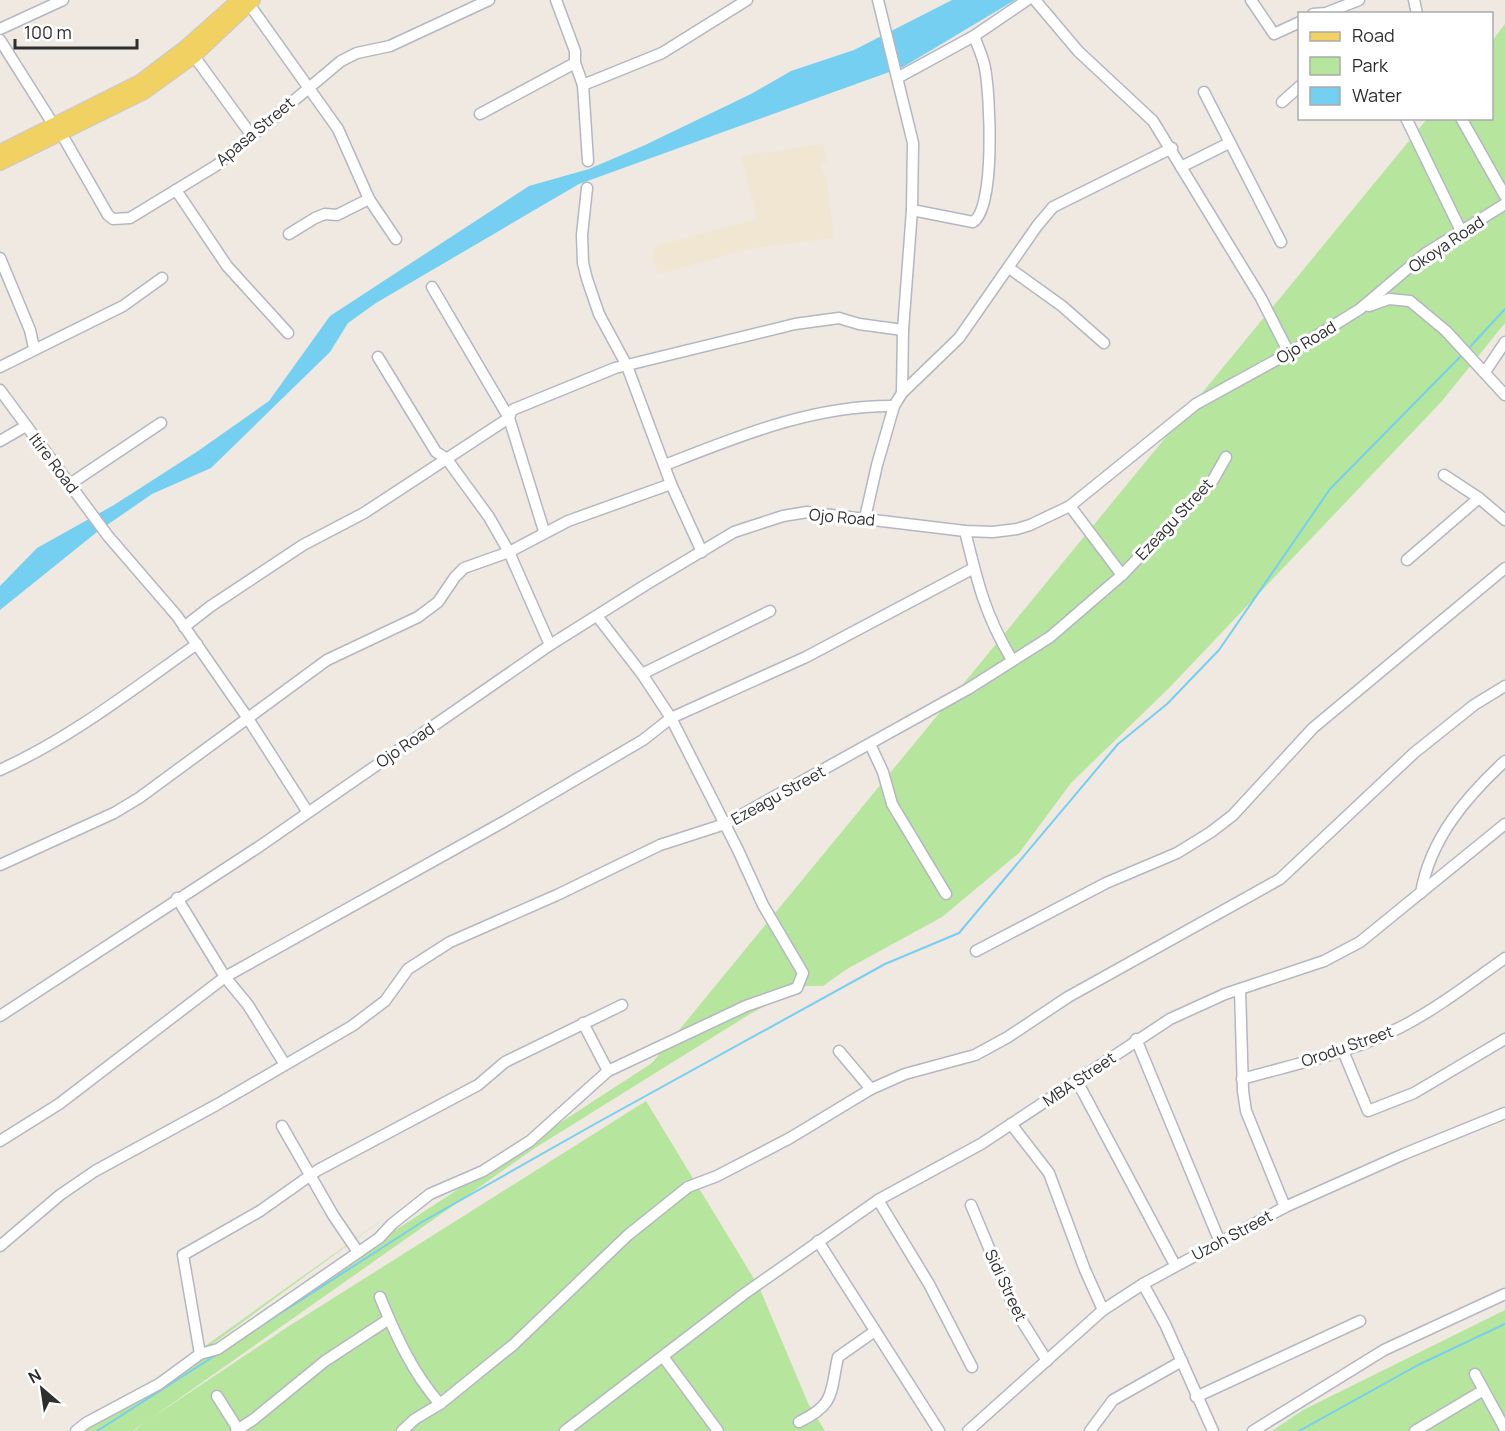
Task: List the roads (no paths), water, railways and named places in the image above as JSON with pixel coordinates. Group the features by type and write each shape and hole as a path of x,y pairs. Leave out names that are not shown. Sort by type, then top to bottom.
{"main road":[{"path":"0,152 144,92 194,56 247,1"},
{"path":"0,163 140,82 247,1"}],"street":[{"path":"0,29 63,0"},
{"name":"Apasa Street","path":"57,128 108,215 113,219 130,218 217,165 309,85 341,61 357,53 390,46 489,0"},
{"path":"556,0 575,51 575,63 583,85 588,161"},
{"path":"583,85 662,52 747,0"},
{"path":"878,0 899,76 913,143 912,210 903,330 902,393"},
{"path":"899,76 974,36 1027,0"},
{"path":"1035,0 1078,51 1127,94 1153,121 1172,148 1181,167 1261,298 1289,353"},
{"path":"1251,0 1274,34 1298,22"},
{"path":"1329,12 1359,0"},
{"path":"247,1 309,85 338,129 369,199 396,240"},
{"path":"912,210 973,222 979,218 984,209 988,185 988,105 985,67 974,36"},
{"path":"0,40 57,128"},
{"path":"194,56 252,136"},
{"path":"480,114 575,63"},
{"path":"1282,102 1298,87"},
{"path":"1204,92 1281,242"},
{"path":"1407,120 1462,233"},
{"path":"1462,120 1505,196"},
{"path":"1181,167 1229,143"},
{"path":"865,518 894,406 902,393 958,338 1037,225 1053,207 1172,148"},
{"path":"587,188 582,235 583,263 599,314 627,366 670,484 702,552"},
{"path":"177,190 226,266 288,333"},
{"path":"289,234 325,214 337,215 369,199"},
{"name":"Okoya Road","path":"1360,309 1426,253 1462,233 1505,204"},
{"path":"0,258 30,330 34,348"},
{"path":"1009,268 1062,306 1104,343"},
{"path":"0,367 34,348 123,306 162,278"},
{"path":"432,286 509,418 544,531"},
{"path":"1360,309 1389,299 1410,301 1446,331 1505,395"},
{"name":"Ojo Road","path":"0,1016 177,898 260,846 307,811 550,645 734,532 783,516 807,512 965,531 1017,529 1070,506 1196,404 1289,353 1360,309"},
{"path":"184,627 211,606 303,545 364,513 509,418 512,410 521,405 615,368 818,320 839,318 859,324 903,330"},
{"path":"1483,370 1505,342"},
{"path":"378,357 436,452 447,458 489,516 509,552 550,645"},
{"name":"Itire Road","path":"0,390 108,536 197,644 307,811"},
{"path":"664,465 755,430 800,417 840,408 894,406"},
{"path":"70,484 161,423"},
{"path":"0,441 26,426"},
{"name":"Ezeagu Street","path":"0,1246 60,1195 95,1171 218,1104 369,1013 385,1001 408,969 450,942 557,896 660,845 725,824 968,689 1050,637 1122,574 1212,480 1226,457"},
{"path":"1444,475 1479,498 1505,520"},
{"path":"0,865 131,803 327,660 418,617 438,602 464,568 509,552 544,531 670,484"},
{"path":"1407,560 1479,498"},
{"path":"1070,506 1122,574"},
{"path":"965,531 993,629 1011,660"},
{"path":"0,1142 59,1104 225,977 505,821 643,740 671,718 778,671 974,568"},
{"path":"976,951 1147,863 1177,853 1211,832 1233,815 1313,728 1505,568"},
{"path":"642,674 770,611"},
{"path":"76,1431 86,1423 159,1384 200,1354 218,1349 380,1238 392,1224 430,1194 483,1171 530,1141 608,1071 746,1006 797,988 803,973 763,905 671,718 642,674 597,616"},
{"path":"0,770 28,757 95,716 197,644"},
{"path":"402,1431 415,1419 440,1404 513,1345 628,1235 688,1187 717,1176 790,1138 871,1089 905,1074 975,1055 1008,1037 1068,997 1280,879 1414,753 1474,705 1505,686"},
{"path":"870,744 883,772 892,804 946,894"},
{"path":"1421,893 1432,851 1444,830 1505,761"},
{"name":"MBA Street","path":"565,1431 818,1240 878,1200 1011,1124 1137,1039 1198,1004 1324,961 1360,942 1505,824"},
{"path":"177,898 225,977 248,1005 284,1064"},
{"name":"Orodu Street","path":"1242,1079 1343,1051 1400,1028 1445,1001 1505,958"},
{"path":"1240,989 1242,1079 1250,1127 1285,1207"},
{"path":"200,1354 183,1255 260,1211 310,1176 478,1085 505,1062 622,1005"},
{"path":"583,1023 608,1071"},
{"path":"1137,1039 1220,1242"},
{"path":"1343,1051 1368,1111 1414,1093 1505,1039"},
{"path":"839,1051 871,1089"},
{"path":"1077,1081 1175,1265"},
{"name":"Uzoh Street","path":"969,1431 1103,1310 1175,1265 1285,1207 1404,1154 1505,1113"},
{"path":"1011,1124 1049,1173 1085,1270 1103,1310"},
{"path":"282,1126 333,1215 358,1252"},
{"path":"878,1200 929,1284 972,1367"},
{"name":"Sidi Street","path":"971,1205 1016,1310 1047,1361"},
{"path":"818,1240 939,1431"},
{"path":"1143,1284 1182,1361 1213,1431"},
{"path":"1253,1431 1384,1350 1505,1294"},
{"path":"380,1297 406,1356 424,1385 440,1404"},
{"path":"217,1396 238,1430 325,1361 389,1320"},
{"path":"1196,1397 1360,1321"},
{"path":"799,1422 816,1414 828,1402 834,1389 838,1357 875,1330"},
{"path":"663,1358 718,1431"},
{"path":"1090,1431 1113,1400 1182,1361"},
{"path":"1475,1374 1482,1391 1505,1429"},
{"path":"1415,1431 1482,1391"}],"water":[{"path":"952,0 1015,0 903,67 579,184 376,303 348,323 330,352 211,468 152,494 97,532 0,610 0,586 37,548 114,505 198,451 269,401 330,316 529,186 589,169 645,145 751,94 791,71 854,50"}],"waterway":[{"path":"1467,350 1505,309"},
{"path":"256,1329 422,1222 593,1125 885,964 959,933 1118,744 1167,704 1219,650 1330,489 1463,354"},
{"path":"1299,1431 1418,1365 1505,1324"},
{"path":"97,1431 216,1355"}]}
